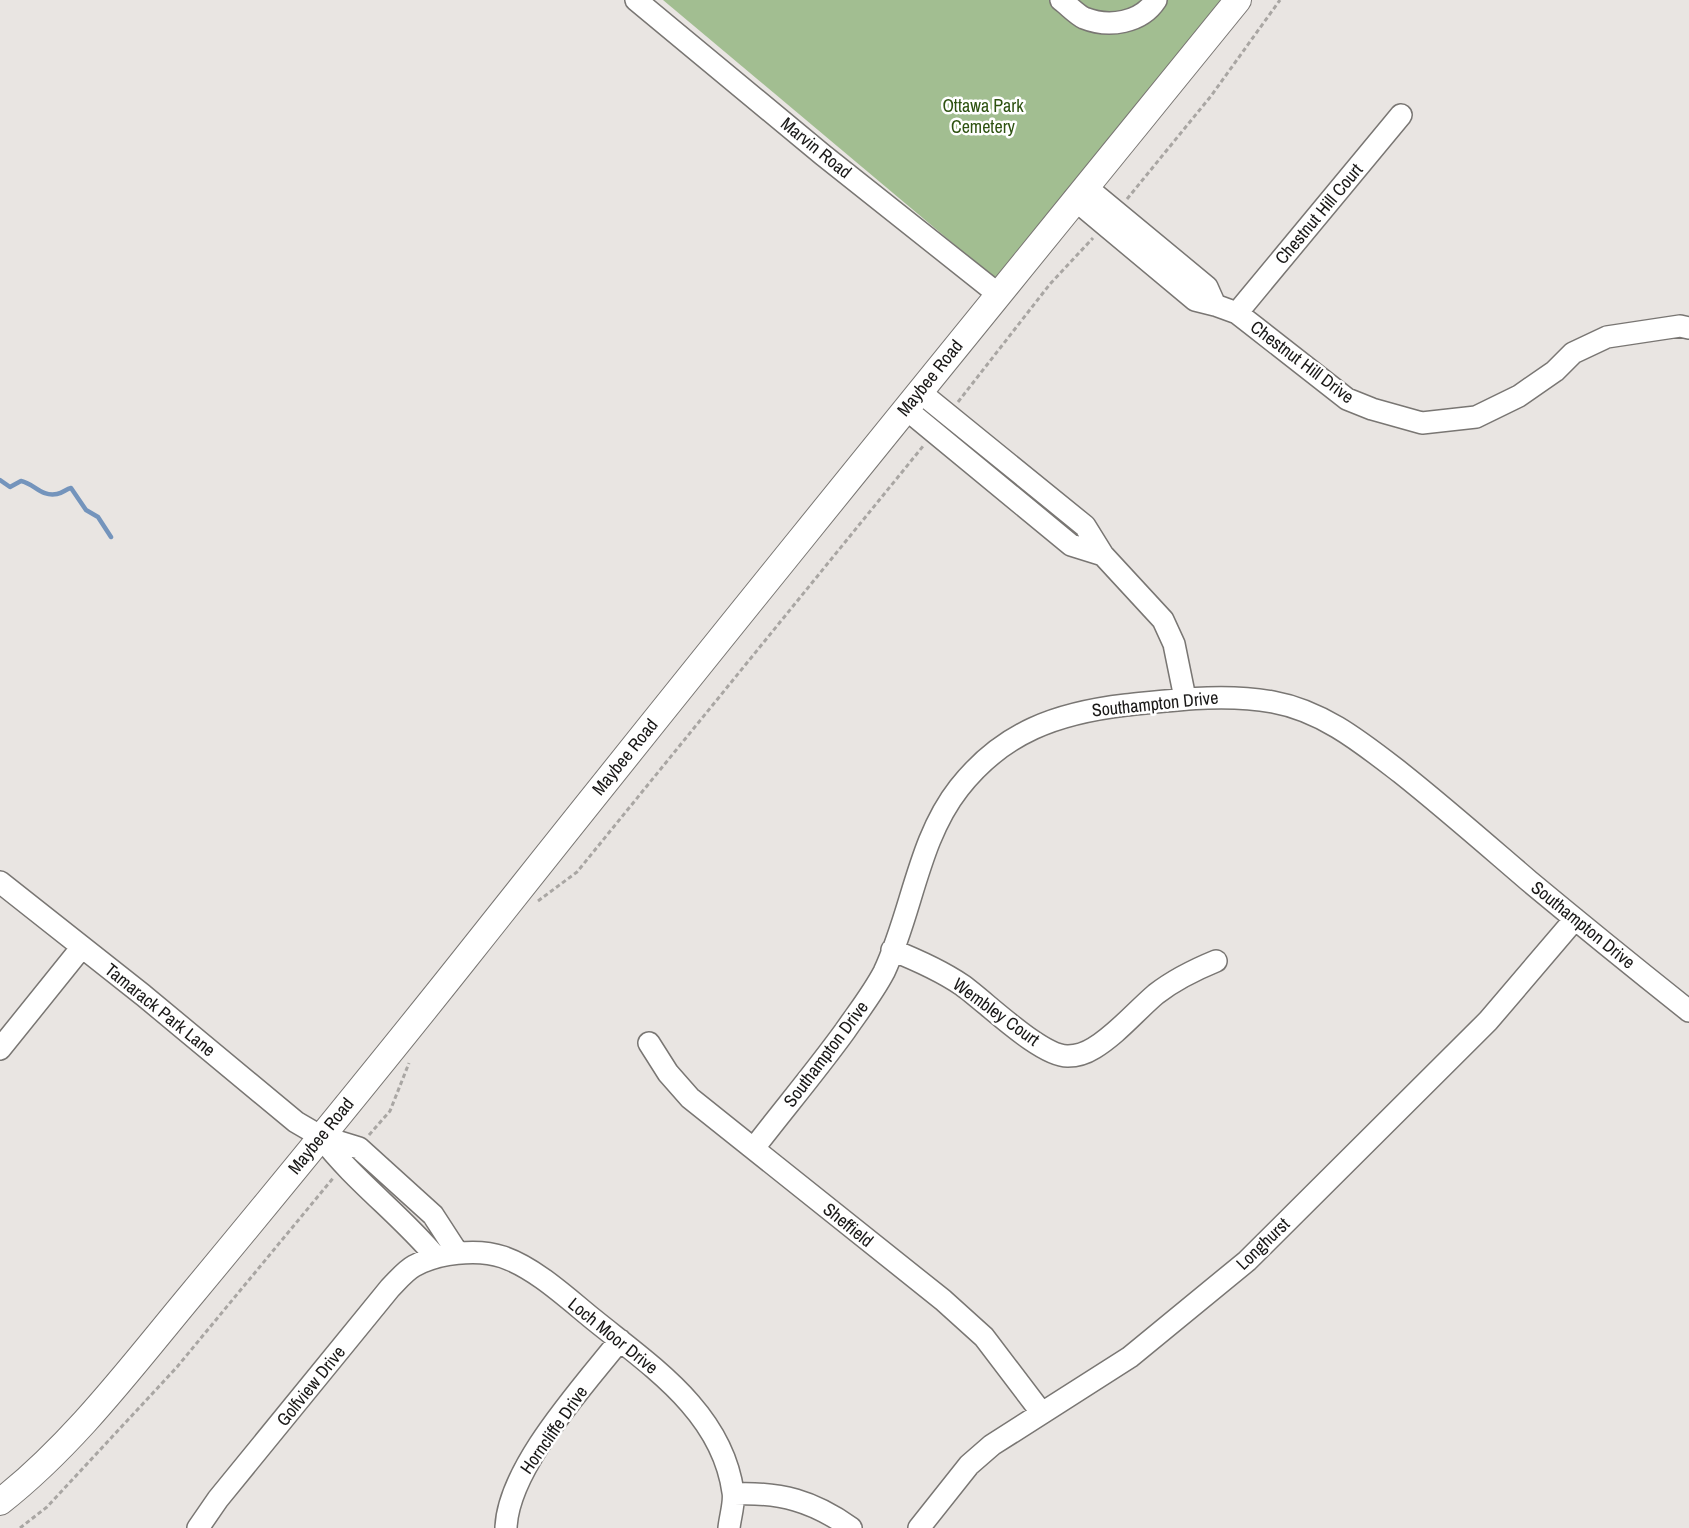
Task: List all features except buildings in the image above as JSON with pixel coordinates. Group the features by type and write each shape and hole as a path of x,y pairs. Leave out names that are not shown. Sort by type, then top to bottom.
{"main road":[{"name":"Maybee Road","path":"0,1502 57,1450 106,1398 320,1136 1079,193 1238,0"}],"street":[{"name":"Marvin Road","path":"636,0 823,155 998,294"},
{"path":"1061,0 1083,17 1119,24 1148,12 1156,0"},
{"name":"Chestnut Hill Court","path":"1237,313 1401,114"},
{"name":"Chestnut Hill Drive","path":"1079,193 1156,256 1195,300 1237,313 1347,399 1372,410 1422,423 1476,417 1519,396 1554,371 1574,353 1607,337 1680,326 1689,328"},
{"path":"913,400 948,414 1085,526 1103,555 1163,620 1174,644 1185,698"},
{"path":"913,400 934,433 1071,545 1103,555"},
{"path":"1012,496 1026,478"},
{"name":"Southampton Drive","path":"754,1148 824,1059 872,992 892,950 937,820 958,789 985,758 1017,735 1089,710 1185,698 1235,698 1275,702 1345,730 1429,795 1575,919 1689,1011"},
{"name":"Tamarack Park Lane","path":"0,882 296,1122 320,1136"},
{"name":"Longhurst","path":"919,1528 969,1465 992,1445 1130,1357 1247,1261 1488,1021 1575,919"},
{"path":"0,1049 82,947"},
{"name":"Wembley Court","path":"892,950 917,960 963,985 1018,1030 1048,1050 1066,1057 1085,1053 1100,1044 1156,994 1189,972 1216,962"},
{"name":"Sheffield","path":"649,1043 668,1073 690,1098 943,1300 984,1337 1041,1412"},
{"path":"320,1136 358,1148 433,1215 457,1252"},
{"path":"320,1136 343,1166 398,1215 436,1257"},
{"path":"398,1215 415,1197"},
{"name":"Loch Moor Drive","path":"436,1257 457,1252 502,1256 532,1272 620,1340 693,1404 713,1434 726,1462 734,1494"},
{"name":"Golfview Drive","path":"198,1528 218,1499 390,1288 412,1267 436,1257"},
{"name":"Horncliffe Drive","path":"506,1528 507,1510 531,1457 620,1340"},
{"path":"729,1528 734,1494 773,1495 798,1500 824,1510 851,1528"}],"path":[{"path":"948,414 1050,284 1111,219 1211,96 1280,0"},
{"path":"535,903 577,872 934,433"},
{"path":"358,1148 390,1112 414,1056"},
{"path":"20,1528 47,1507 177,1367 343,1166"}],"green space":[{"name":"Ottawa Park Cemetery","path":"663,0 1228,0 999,282"}],"waterway":[{"path":"0,480 10,487 21,481 47,494 59,493 71,488 86,510 98,517 111,537"}]}
